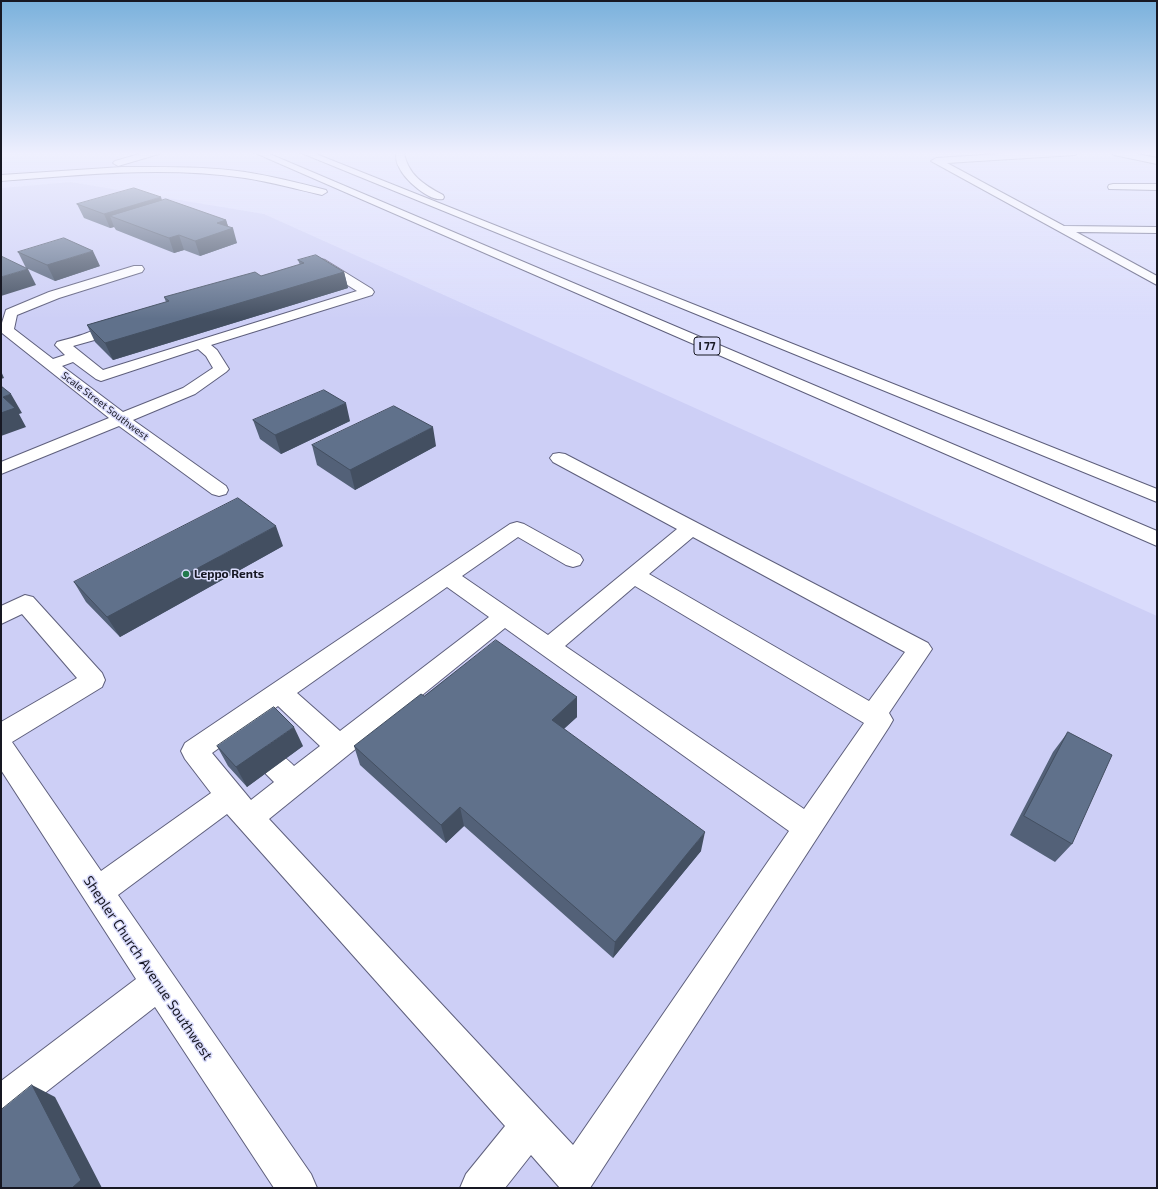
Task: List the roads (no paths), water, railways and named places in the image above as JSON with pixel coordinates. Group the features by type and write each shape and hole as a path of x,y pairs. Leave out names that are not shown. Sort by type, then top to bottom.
{"main road":[{"path":"365,207 618,314 735,358"},
{"name":"I 77","path":"385,207 1157,538"},
{"name":"I 77","path":"441,207 1157,496"},
{"path":"458,207 495,224 654,288 690,308"},
{"path":"1022,207 1157,281"},
{"path":"1062,229 1157,230"},
{"path":"135,316 93,336 62,345 101,376 367,292 319,262 311,264"},
{"name":"Scale Street Southwest","path":"138,269 54,295 11,313 6,330 122,420 218,490"},
{"path":"1,469 189,391 221,369 212,353 200,344"},
{"path":"51,364 75,356"},
{"path":"559,458 920,649 872,716"},
{"path":"573,560 517,528 194,751 239,807 575,1176 880,720 634,575"},
{"path":"548,647 691,528"},
{"path":"447,576 808,828"},
{"path":"1,616 26,603 93,680 1,735"},
{"path":"97,892 239,807 284,775 339,747 505,616"},
{"path":"279,692 339,747"},
{"path":"232,724 251,741"},
{"name":"Shepler Church Avenue Southwest","path":"1,748 297,1188"},
{"path":"1,1104 158,982"},
{"path":"480,1188 530,1125"}],"place":[{"name":"Leppo Rents","path":"186,574"}]}
